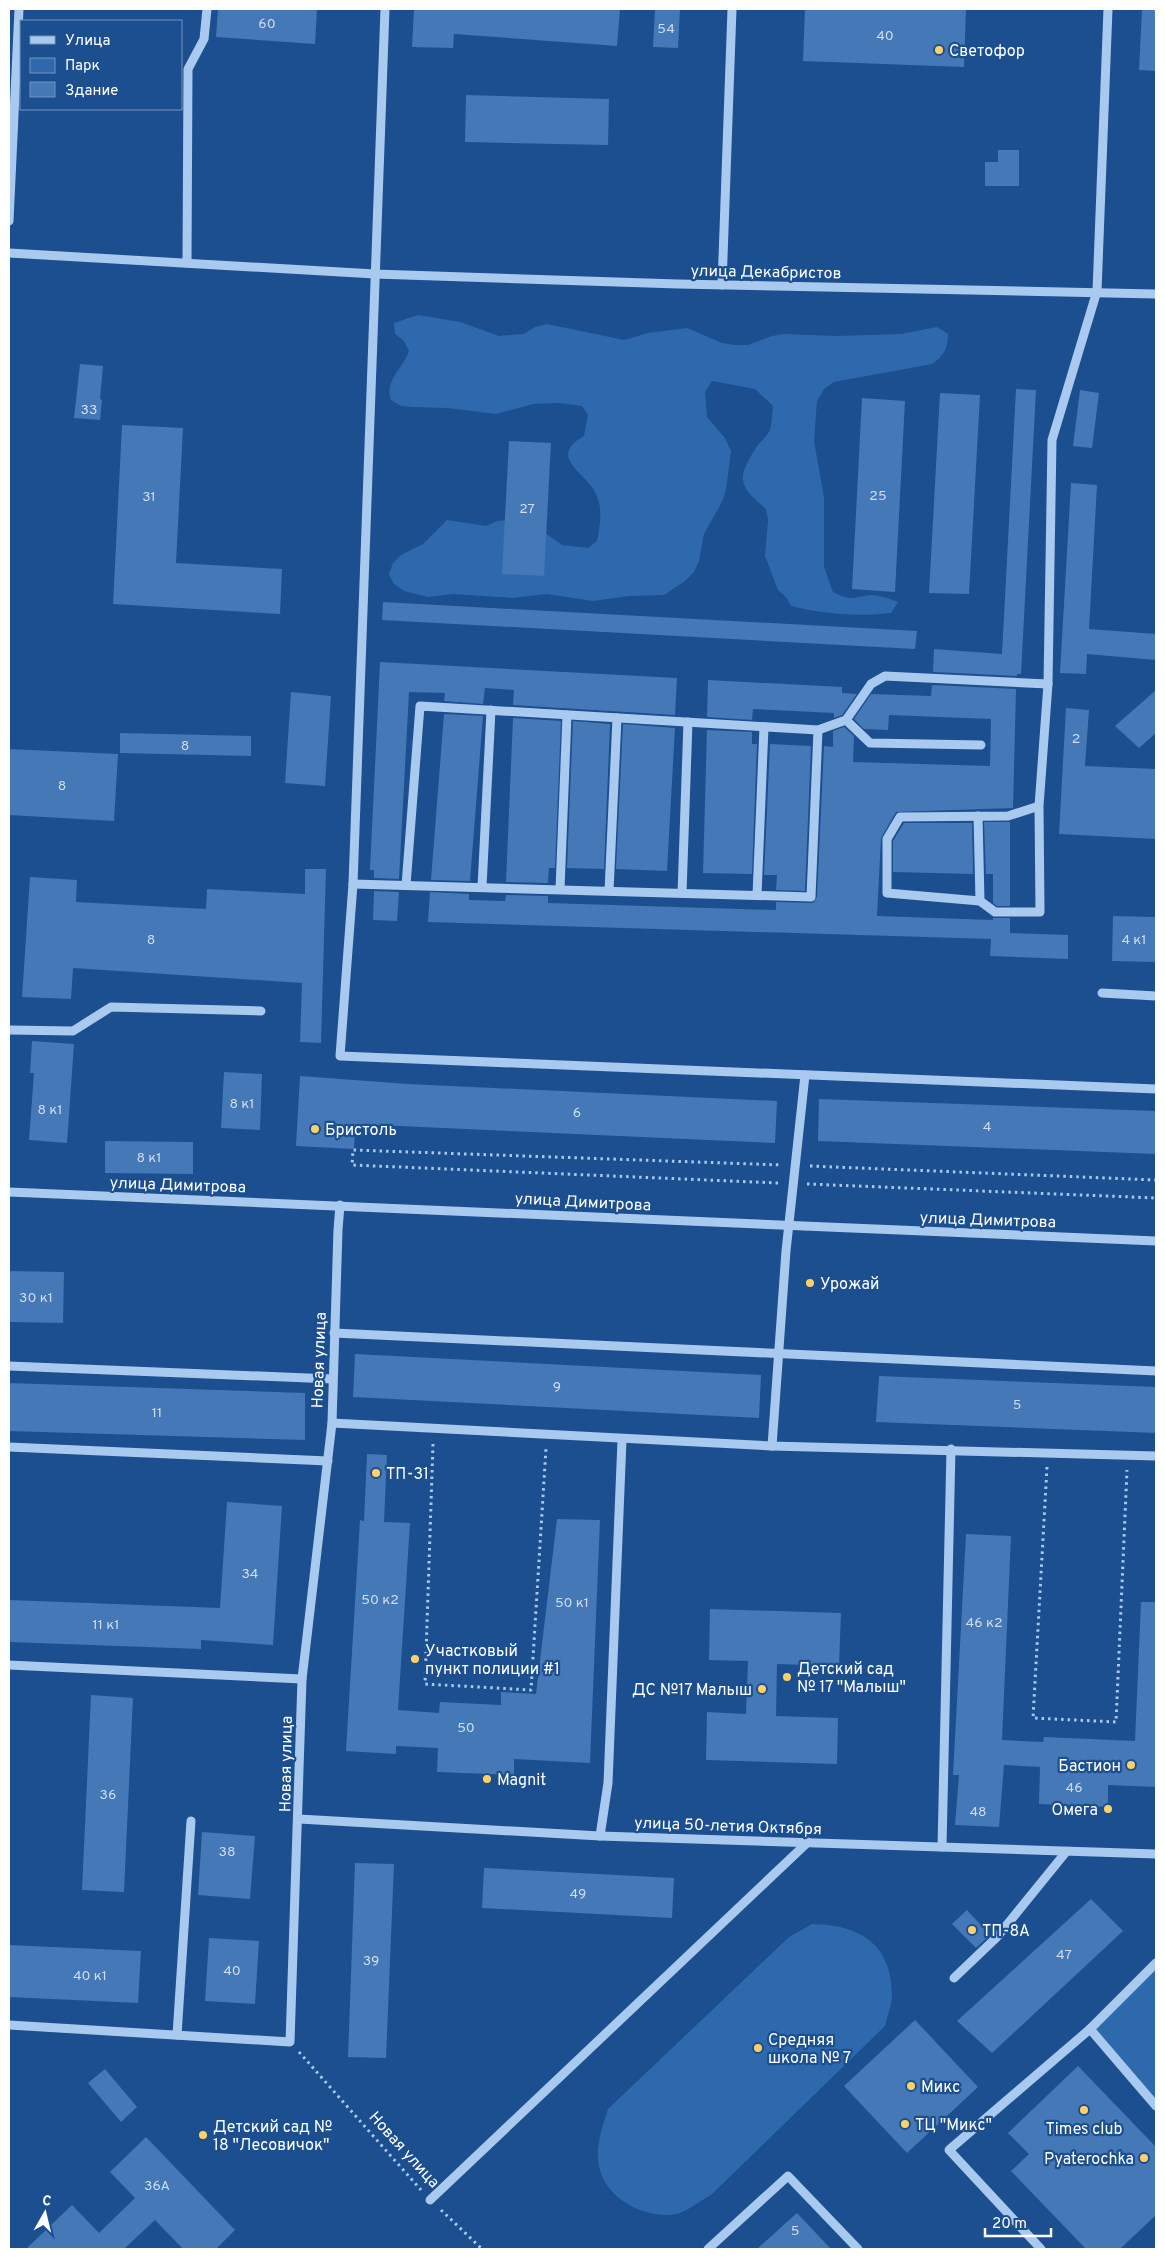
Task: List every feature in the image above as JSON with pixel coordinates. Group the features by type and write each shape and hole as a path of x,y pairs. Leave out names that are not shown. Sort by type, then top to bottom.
{"street":[{"path":"9,221 19,9"},
{"path":"187,264 188,69 204,39 208,9"},
{"path":"385,9 353,884 340,1056 1156,1089"},
{"path":"722,285 732,9"},
{"path":"1039,806 1008,816 900,818 887,839 887,893 980,901 995,912 1040,912 1039,806 1048,684 1052,440 1097,292 1108,9"},
{"name":"улица Декабристов","path":"9,252 375,274 722,285 1156,294"},
{"path":"406,885 420,706 818,730 846,720 871,684 885,676 1048,684"},
{"path":"482,887 491,710"},
{"path":"560,890 567,715"},
{"path":"609,891 616,718"},
{"path":"846,720 870,743 981,745"},
{"path":"682,893 688,722"},
{"path":"757,895 764,727"},
{"path":"353,884 811,897 818,730"},
{"path":"978,816 980,901"},
{"path":"1102,993 1156,996"},
{"path":"9,1030 74,1031 110,1007 261,1011"},
{"path":"772,1446 786,1251 797,1166 805,1075"},
{"name":"улица Димитрова","path":"9,1192 1156,1241"},
{"name":"Новая улица","path":"290,2042 299,1819 302,1679 332,1423 332,1379 340,1205"},
{"path":"334,1333 1156,1371"},
{"path":"9,1366 332,1379"},
{"path":"332,1423 547,1434 622,1440 772,1446 951,1448 1156,1456"},
{"path":"600,1836 608,1783 622,1440"},
{"path":"9,1448 328,1461"},
{"path":"942,1847 951,1448"},
{"path":"9,1665 302,1679"},
{"name":"улица 50-летия Октября","path":"299,1819 600,1836 1156,1854"},
{"path":"177,2035 190,1821"},
{"path":"430,2200 808,1842"},
{"path":"954,1978 996,1937 1066,1852"},
{"path":"1041,2249 949,2150 1090,2029 1156,1963"},
{"path":"9,2025 290,2042"},
{"path":"1090,2029 1156,2106"},
{"path":"708,2249 788,2176 858,2249"}],"path":[{"path":"1156,1180 353,1150 352,1166 1156,1198"},
{"path":"434,1428 425,1684 531,1690 547,1434"},
{"path":"1048,1452 1033,1718 1116,1722 1128,1454"},
{"name":"Новая улица","path":"290,2042 430,2200 482,2249"}],"green space":[{"path":"418,315 460,322 499,336 524,334 535,327 547,324 624,340 648,333 687,328 722,343 735,345 748,345 772,336 784,334 837,336 901,334 937,327 948,334 948,339 945,351 932,364 834,382 824,389 817,401 814,441 824,497 824,567 833,592 849,598 874,595 898,602 891,613 866,615 828,613 791,606 786,597 778,590 765,556 768,520 766,509 751,495 743,482 745,468 749,459 770,430 773,406 755,389 712,381 705,392 707,417 725,438 731,451 726,490 722,502 704,534 699,561 694,572 685,581 664,595 629,596 593,601 547,594 512,598 453,594 428,597 404,591 393,583 389,574 393,563 401,555 423,544 447,520 486,526 497,521 509,520 537,527 562,545 588,548 597,541 600,517 600,505 596,494 572,465 569,458 569,451 573,444 584,436 588,415 582,406 560,403 533,404 496,414 448,408 401,406 391,400 390,386 392,380 409,351 404,341 395,334 394,323"},
{"path":"812,1924 829,1925 858,1933 870,1940 879,1950 886,1963 892,1996 885,2026 711,2195 677,2214 650,2213 637,2209 625,2202 614,2194 600,2172 598,2145 608,2109 789,1937"},
{"path":"1156,1963 1156,2106 1090,2029"}],"building":[{"path":"218,9 317,9 315,44 216,37"},
{"path":"414,9 620,9 617,46 454,34 453,48 412,47"},
{"path":"655,9 680,9 678,48 653,47"},
{"path":"805,9 966,9 964,67 803,61"},
{"path":"1142,9 1156,10 1156,71 1139,70"},
{"path":"466,95 609,99 608,145 465,142"},
{"path":"998,150 1019,150 1019,186 985,186 985,162 998,162"},
{"path":"80,364 103,366 100,420 74,418"},
{"path":"1016,389 1036,390 1021,674 1017,674 1017,676 933,672 934,649 1002,654"},
{"path":"1080,390 1099,393 1092,448 1073,446"},
{"path":"940,393 980,395 969,594 929,593"},
{"path":"862,398 905,401 895,592 852,589"},
{"path":"122,425 183,428 176,563 282,569 280,614 113,604"},
{"path":"509,441 551,443 544,576 502,574"},
{"path":"1071,483 1097,485 1089,629 1156,634 1156,660 1087,654 1086,674 1060,673"},
{"path":"383,602 917,631 915,649 382,620"},
{"path":"380,662 677,678 675,715 513,705 514,690 485,688 483,704 444,701 445,693 409,692 399,879 374,878 374,870 370,870"},
{"path":"708,680 842,687 842,693 857,694 842,715 834,718 834,713 753,709 752,720 707,717"},
{"path":"932,685 1016,689 1013,808 896,812 881,838 877,916 993,920 993,918 1010,918 1010,933 1068,935 1068,959 990,956 991,939 428,922 430,892 469,894 469,900 505,901 506,895 548,896 548,903 776,910 776,902 813,903 817,897 824,746 833,747 833,731 844,727 854,736 853,762 990,766 991,719 889,715 888,730 864,729 854,719 871,694 931,696"},
{"path":"1156,690 1156,733 1139,748 1115,726"},
{"path":"291,692 331,696 325,786 285,783"},
{"path":"1066,708 1089,710 1085,766 1156,769 1156,839 1059,834"},
{"path":"444,714 483,716 470,881 431,880"},
{"path":"513,718 561,721 555,868 549,868 548,883 506,882"},
{"path":"573,721 610,724 604,869 567,868"},
{"path":"623,724 675,728 667,871 616,869"},
{"path":"707,730 752,732 752,744 757,744 752,874 703,873"},
{"path":"120,733 251,736 251,756 120,753"},
{"path":"770,744 811,746 805,891 776,890 777,875 764,875"},
{"path":"9,749 118,754 114,821 9,815"},
{"path":"984,822 1010,822 1010,906 997,906 993,903 993,874 986,874"},
{"path":"904,823 972,823 973,874 893,872 893,841"},
{"path":"305,869 326,869 321,1043 300,1042 302,983 73,968 71,999 22,997 30,877 77,880 76,902 206,909 207,889 305,894"},
{"path":"374,891 399,892 397,921 373,920"},
{"path":"1113,916 1156,917 1156,962 1112,961"},
{"path":"32,1041 74,1044 67,1143 29,1140 34,1073 30,1073"},
{"path":"224,1072 262,1074 260,1130 221,1128"},
{"path":"300,1076 408,1084 777,1101 775,1143 355,1124 354,1149 296,1146"},
{"path":"819,1099 1156,1111 1156,1154 818,1141"},
{"path":"105,1141 193,1142 193,1174 105,1173"},
{"path":"9,1271 64,1272 63,1323 9,1322"},
{"path":"355,1354 761,1375 759,1418 353,1397"},
{"path":"879,1376 1156,1387 1156,1433 876,1422"},
{"path":"9,1383 305,1393 305,1440 9,1431"},
{"path":"367,1454 387,1455 384,1522 410,1523 398,1710 439,1713 440,1702 501,1705 501,1692 536,1694 557,1519 600,1520 590,1763 514,1759 514,1775 437,1772 438,1748 396,1746 396,1754 346,1751 360,1520 364,1521"},
{"path":"227,1502 282,1506 273,1645 201,1640 201,1649 9,1642 9,1600 220,1608"},
{"path":"966,1534 1011,1536 1002,1740 1043,1742 1044,1737 1135,1741 1141,1602 1156,1602 1156,1787 1108,1785 1108,1807 1039,1804 1040,1767 1004,1765 999,1827 955,1825 959,1775 953,1775"},
{"name":"ДС №17 Малыш","path":"710,1609 841,1613 839,1666 777,1664 776,1716 838,1718 837,1764 706,1760 707,1712 746,1714 748,1661 709,1660"},
{"path":"91,1695 133,1698 124,1892 82,1890"},
{"path":"202,1832 255,1836 250,1899 198,1895"},
{"path":"355,1863 394,1864 386,2058 348,2057"},
{"path":"484,1868 674,1878 672,1918 482,1908"},
{"path":"1091,1899 1123,1931 992,2053 957,2021"},
{"name":"ТП-8А","path":"967,1910 990,1935 976,1948 952,1924"},
{"path":"209,1938 259,1941 255,2004 205,2001"},
{"path":"9,1945 141,1951 138,2003 9,1997"},
{"name":"Микс","path":"915,2020 978,2087 907,2153 844,2086"},
{"path":"1078,2066 1156,2147 1156,2215 1120,2249 1086,2249 1011,2171 1029,2154 1008,2133"},
{"path":"105,2069 137,2107 121,2122 88,2083"},
{"path":"146,2137 235,2230 216,2249 183,2249 155,2220 124,2249 26,2249 72,2205 99,2233 135,2198 110,2172"},
{"path":"797,2213 831,2249 757,2249"}],"place":[{"name":"Светофор","path":"939,50"},
{"name":"Бристоль","path":"315,1129"},
{"name":"Урожай","path":"810,1283"},
{"name":"ТП-31","path":"376,1473"},
{"name":"Участковый пункт полиции #1","path":"415,1659"},
{"name":"Детский сад № 17 \"Малыш\"","path":"787,1677"},
{"name":"ДС №17 Малыш","path":"762,1689"},
{"name":"Бастион","path":"1131,1765"},
{"name":"Magnit","path":"487,1779"},
{"name":"Омега","path":"1108,1809"},
{"name":"ТП-8А","path":"972,1930"},
{"name":"Средняя школа № 7","path":"758,2048"},
{"name":"Микс","path":"911,2086"},
{"name":"Times club","path":"1084,2110"},
{"name":"ТЦ \"Микс\"","path":"905,2124"},
{"name":"Детский сад № 18 \"Лесовичок\"","path":"203,2135"},
{"name":"Pyaterochka","path":"1144,2158"}]}
